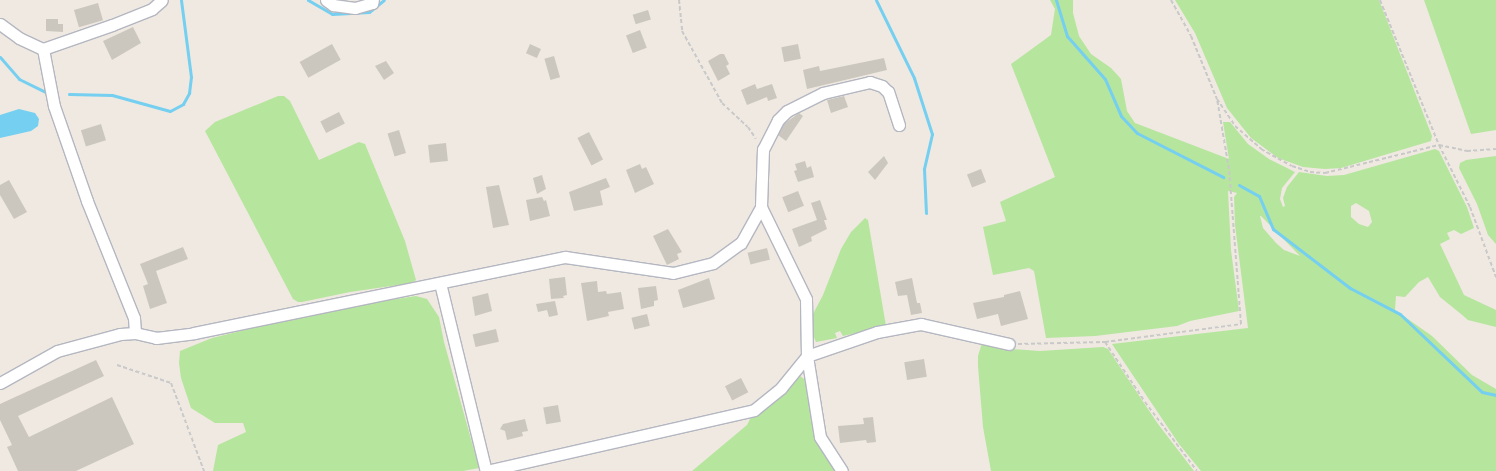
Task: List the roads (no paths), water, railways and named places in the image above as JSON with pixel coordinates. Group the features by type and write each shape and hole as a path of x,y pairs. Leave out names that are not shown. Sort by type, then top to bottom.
{"street":[{"path":"0,24 19,38 43,49 152,9 162,0"},
{"path":"326,0 333,5 355,8 372,3 373,0"},
{"path":"43,49 54,106 87,200 134,318 135,333"},
{"path":"842,471 820,437 807,356 806,299 761,207 762,149 778,120 787,111 823,93 870,82 882,86 888,92 898,125"},
{"path":"0,383 57,351 120,334 135,333 156,338 194,333 565,257 673,274 713,263 740,243 761,207"},
{"path":"440,283 486,471 754,410 780,388 807,356 877,332 921,324 1009,344"}],"water":[{"path":"19,109 35,113 39,119 38,126 31,131 0,138 0,115"}],"waterway":[{"path":"69,94 112,95 170,111 183,104 189,93 191,77 181,0"},
{"path":"308,0 332,14 369,12 384,0"},
{"path":"876,0 914,78 932,134 924,169 926,213"},
{"path":"1056,0 1067,36 1105,79 1121,116 1137,133 1223,177"},
{"path":"0,57 19,79 48,93"},
{"path":"1239,185 1259,196 1273,229 1350,288 1400,314 1482,392 1496,395"}]}
